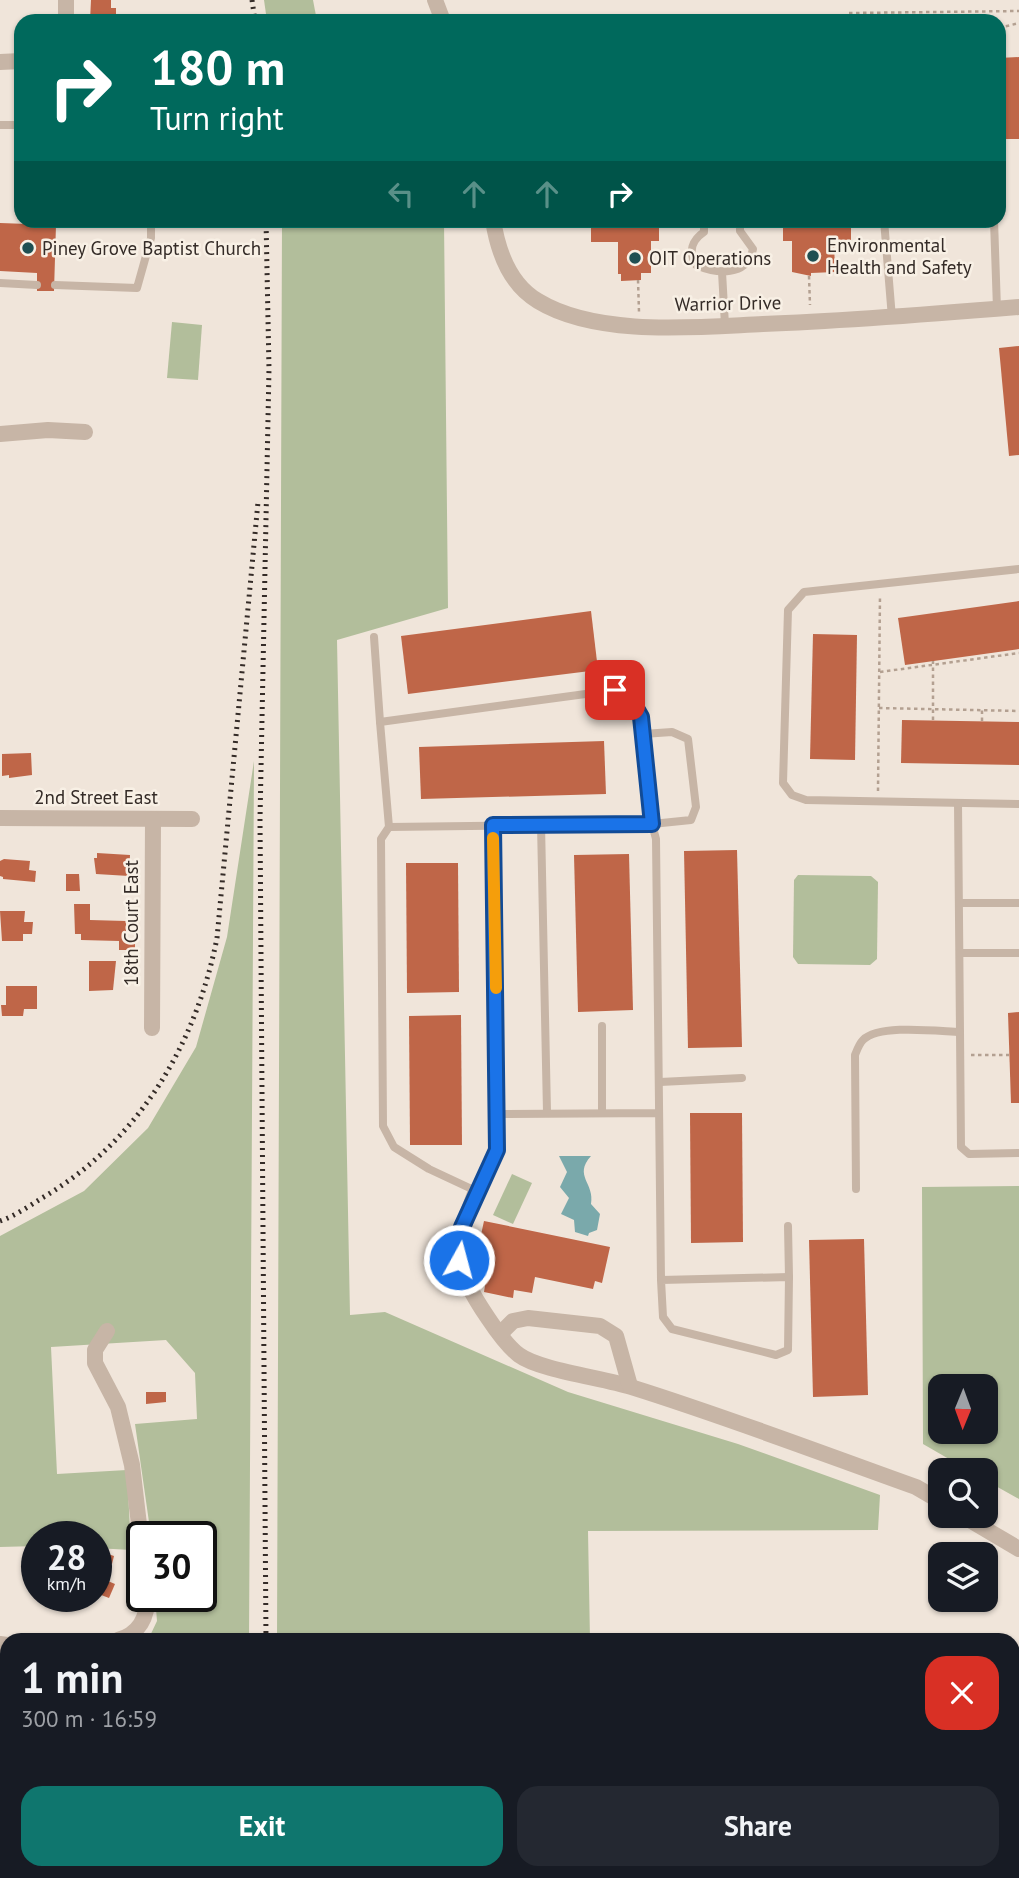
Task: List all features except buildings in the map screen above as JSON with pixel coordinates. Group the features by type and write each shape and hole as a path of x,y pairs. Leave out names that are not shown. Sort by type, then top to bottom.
{"street":[{"name":"Warrior Drive","path":"494,228 499,252 509,271 519,286 535,300 572,317 612,324 725,326 892,318 1019,307"},
{"path":"0,434 48,430 85,432"},
{"name":"2nd Street East","path":"0,818 192,819"},
{"name":"18th Court East","path":"152,1028 153,819"},
{"path":"477,1191 462,1227 459,1260 469,1291 519,1356 629,1387 916,1487 928,1494"},
{"path":"500,1334 513,1321 528,1318 600,1326 616,1336 629,1387"},
{"path":"107,1331 95,1350 95,1363 118,1407 132,1465 139,1521"},
{"path":"983,1528 1019,1549"},
{"path":"130,1633 142,1624 144,1612"}],"lane":[{"path":"55,285 136,288 151,238 151,228"},
{"path":"704,228 704,232 696,237 691,257 696,265 722,271 738,270 747,265 751,258 753,249 740,228"},
{"path":"885,228 892,318"},
{"path":"994,228 997,309"},
{"path":"722,271 725,326"},
{"path":"0,283 37,285"},
{"path":"1019,569 804,592 788,610 783,783 792,795 806,800 1019,804"},
{"path":"374,637 389,827 381,839 383,1126 394,1147 429,1169 477,1191 497,1150 493,825"},
{"path":"380,722 615,690 627,693 641,717 652,824 656,839 661,1280 663,1317 672,1329 776,1355 788,1350 788,1226"},
{"path":"389,827 652,824 691,820 696,807 688,739 672,732 643,734"},
{"path":"958,803 961,1147 969,1154 1019,1153"},
{"path":"541,824 547,1112"},
{"path":"960,903 1019,903"},
{"path":"960,953 1019,953"},
{"path":"602,1026 603,1112"},
{"path":"856,1188 855,1055 861,1041 871,1034 886,1031 960,1032"},
{"path":"660,1082 742,1077"},
{"path":"498,1114 659,1113"},
{"path":"661,1280 789,1278"}],"path":[{"path":"849,13 1019,11"},
{"path":"809,275 811,322"},
{"path":"638,280 639,325"},
{"path":"878,801 880,584"},
{"path":"879,672 987,655 1019,653"},
{"path":"933,663 933,720"},
{"path":"879,708 1019,710"},
{"path":"982,710 982,721"},
{"path":"960,1055 1009,1055"}],"green space":[{"path":"264,0 313,0 316,14 266,14"},
{"path":"282,228 444,228 448,608 337,640 350,1315 385,1312 568,1392 738,1444 880,1495 878,1530 588,1531 590,1633 277,1633"},
{"path":"172,322 202,325 198,380 167,378"},
{"path":"254,761 249,1633 151,1633 157,1621 156,1612 217,1612 217,1521 149,1521 135,1424 197,1419 195,1373 166,1340 51,1347 57,1474 127,1470 130,1521 126,1521 126,1550 112,1549 112,1521 21,1521 21,1546 0,1547 0,1236 84,1191 148,1128 196,1047 227,937"},
{"path":"798,875 871,876 878,882 877,959 870,965 798,964 793,957 794,880"},
{"path":"512,1174 532,1183 513,1224 493,1215"},
{"path":"1019,1186 1019,1499 998,1487 998,1458 947,1458 923,1444 922,1187"}],"water":[{"path":"559,1156 591,1156 586,1163 584,1174 590,1190 591,1204 600,1214 597,1230 588,1236 575,1232 574,1220 561,1214 569,1198 560,1187 567,1172"}],"railway":[{"path":"252,0 254,14"},
{"path":"266,228 269,369 260,819 266,1633"},
{"path":"0,1221 22,1211 76,1175 107,1149 158,1087 178,1053 194,1016 217,938 258,502"}],"slow traffic":[{"path":"493,838 496,988"}],"place":[{"name":"Piney Grove Baptist Church","path":"28,248"},
{"name":"Environmental Health and Safety","path":"813,256"},
{"name":"OIT Operations","path":"635,258"}],"route":[{"path":"459,1260 462,1227 497,1150 493,825 652,824 641,717 627,693 615,690"}]}
